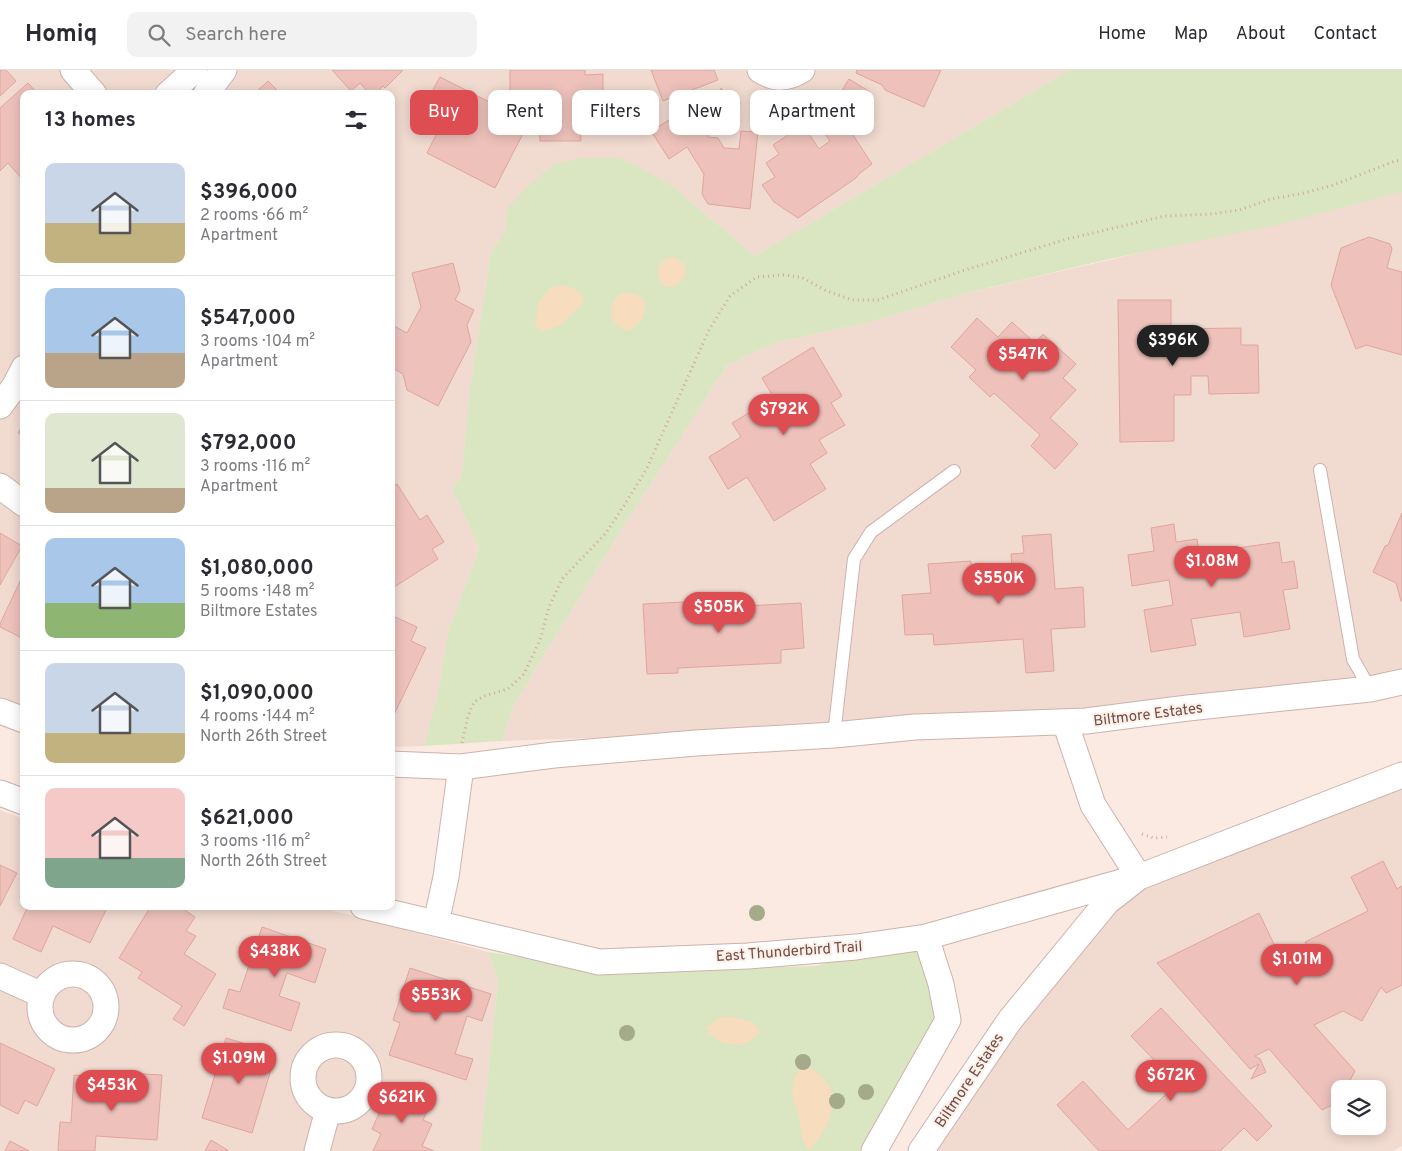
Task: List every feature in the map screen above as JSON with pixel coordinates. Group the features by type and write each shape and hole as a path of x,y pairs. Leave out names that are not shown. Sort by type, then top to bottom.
{"street":[{"path":"73,70 90,90"},
{"path":"172,90 195,70"},
{"path":"209,90 224,70"},
{"path":"760,70 770,76 780,78 791,76 802,70"},
{"path":"0,406 20,376"},
{"path":"0,486 20,501"},
{"name":"Biltmore Estates","path":"1065,722 1370,689 1402,682"},
{"path":"0,711 20,718"},
{"path":"395,764 462,767 554,755 696,743 915,727 1065,722 1093,804 1139,877"},
{"path":"436,923 446,877 462,767"},
{"name":"Biltmore Estates","path":"921,1151 1010,1020 1107,902 1139,877 1402,775"},
{"path":"0,792 20,800"},
{"name":"East Thunderbird Trail","path":"379,910 599,962 748,956 856,947 926,937 1139,877"},
{"path":"874,1151 948,1020 941,984 926,937"},
{"path":"0,976 42,995"},
{"path":"317,1151 328,1110"}],"lane":[{"path":"1320,470 1353,659 1370,689"},
{"path":"834,734 854,559 871,532 954,472"}],"path":[{"path":"462,767 461,748 468,716 474,702 484,696 508,689 524,674 540,640 549,607 562,579 606,533 646,470 709,330 730,296 757,277 784,275 802,277 827,291 852,300 878,300 966,270 1067,239 1165,216 1213,214 1240,210 1271,199 1331,186 1402,160"},
{"path":"1137,832 1154,838 1170,836"}],"shaded area":[{"path":"0,70 1070,70 755,256 672,186 508,208 505,232 491,252 470,388 462,474 452,489 479,548 448,632 439,689 424,746 395,747 395,90 20,90 20,704 0,697"},
{"path":"1402,192 1402,682 915,727 502,741 513,707 545,653 727,365 777,342 867,323 967,293"},
{"path":"1402,775 1402,1146 1393,1151 928,1151 1107,902"},
{"path":"0,810 20,818 20,910 331,910 488,952 498,981 480,1151 0,1151"}],"green space":[{"path":"1070,70 1402,70 1402,192 1277,225 1109,259 967,293 867,323 777,342 727,365 545,653 513,707 502,741 424,746 439,689 448,632 479,548 452,489 462,474 470,388 491,252 505,232 508,208 526,188 554,164 582,158 618,158 632,163 672,186 755,256"},
{"path":"926,937 948,1020 882,1151 480,1151 498,981 488,952 599,969 682,970 815,966"}],"sand":[{"path":"674,257 682,263 685,269 685,276 681,282 669,287 663,285 659,278 658,270 660,263"},
{"path":"565,285 576,290 584,298 582,305 559,326 542,331 535,325 539,302 550,288"},
{"path":"633,293 641,297 645,307 642,319 629,331 617,325 612,316 615,300 619,294"},
{"path":"721,1017 733,1017 754,1023 760,1033 746,1043 735,1045 718,1040 706,1028"},
{"path":"802,1066 808,1067 822,1077 833,1097 828,1123 811,1150 808,1149 802,1138 800,1122 792,1093 795,1077"}],"building":[{"path":"0,70 6,70 16,81 0,96"},
{"path":"332,70 403,70 385,88 383,86 379,90 366,90 360,83 350,90"},
{"path":"510,70 585,70 585,75 603,74 603,90 572,90 572,135 580,135 581,141 540,141 540,135 562,135 562,90 510,90"},
{"path":"651,70 714,70 718,80 692,90 669,90 669,99 663,101"},
{"path":"857,70 941,70 924,107 885,90 882,85 856,73"},
{"path":"440,77 466,90 433,90"},
{"path":"849,79 867,90 842,90"},
{"path":"268,81 277,90 258,90"},
{"path":"28,83 34,90 20,90"},
{"path":"20,90 20,176 8,163 0,171 0,108"},
{"path":"478,96 488,101 488,135 522,135 495,188 427,153 436,135 478,135"},
{"path":"669,120 669,135 708,135 708,137 718,138 724,148 739,149 741,131 750,132 750,135 758,135 750,209 708,204 702,194 704,174 687,147 669,159 654,135 659,135 659,126"},
{"path":"788,135 810,135 819,149 830,141 826,135 853,135 872,164 856,178 798,218 774,202 762,185 775,177 766,163 779,154 773,145"},
{"path":"1369,237 1390,244 1392,249 1387,268 1402,272 1402,355 1366,345 1356,349 1331,285 1341,248"},
{"path":"453,263 460,290 455,300 474,310 467,325 471,342 438,406 407,390 403,374 395,369 395,327 407,333 421,307 412,273"},
{"path":"1118,300 1171,300 1171,329 1241,328 1241,345 1258,345 1259,393 1209,394 1208,376 1191,376 1191,395 1174,395 1174,441 1120,442"},
{"path":"977,318 998,337 1012,322 1035,343 1043,334 1076,364 1063,378 1076,390 1050,418 1078,444 1055,469 1031,446 1040,435 994,393 990,397 969,377 976,370 951,347"},
{"path":"813,347 842,396 831,403 845,425 819,440 827,453 810,464 826,489 774,521 747,477 728,489 709,457 741,437 732,423 774,398 762,378"},
{"path":"397,484 420,520 427,515 444,542 432,549 438,559 395,586 395,485"},
{"path":"1402,513 1401,601 1396,583 1373,572 1385,546 1388,545"},
{"path":"1174,524 1176,542 1197,539 1201,563 1240,557 1238,548 1279,542 1282,563 1294,561 1298,588 1283,590 1290,629 1244,637 1240,612 1191,619 1196,645 1151,652 1144,610 1173,605 1169,580 1132,586 1128,555 1154,551 1151,528"},
{"path":"0,533 20,545 20,550 0,585"},
{"path":"1051,534 1055,589 1083,587 1085,627 1051,629 1054,671 1026,673 1023,639 934,645 933,634 905,635 902,595 931,593 928,564 971,561 973,582 1013,580 1011,554 1024,553 1022,536"},
{"path":"20,581 20,637 0,627"},
{"path":"745,599 745,606 801,603 804,648 781,650 781,663 678,668 678,673 647,674 643,604"},
{"path":"395,617 417,627 411,641 426,648 395,713"},
{"path":"1383,861 1397,889 1402,886 1402,985 1386,993 1381,987 1362,1021 1343,1011 1314,1025 1355,1071 1350,1080 1331,1080 1331,1106 1322,1110 1269,1049 1255,1056 1260,1059 1266,1072 1251,1079 1259,1064 1250,1069 1157,963 1259,913 1274,944 1295,956 1309,949 1305,942 1368,911 1351,877"},
{"path":"0,865 17,873 0,906"},
{"path":"26,910 106,910 90,943 53,926 41,952 13,939"},
{"path":"149,910 185,910 195,917 186,931 196,936 184,954 216,974 184,1026 173,1019 182,1006 138,978 142,972 119,958"},
{"path":"262,927 326,949 315,983 287,973 279,996 300,1003 291,1031 223,1008 229,989 240,992"},
{"path":"410,968 491,994 482,1021 467,1016 455,1054 473,1059 466,1080 389,1055 400,1023 393,1020"},
{"path":"1161,1008 1272,1126 1257,1141 1244,1128 1220,1151 1099,1151 1057,1105 1083,1081 1128,1130 1177,1084 1131,1036"},
{"path":"226,1038 276,1053 252,1133 202,1118"},
{"path":"0,1043 55,1069 37,1106 25,1100 18,1114 0,1105"},
{"path":"125,1073 162,1075 157,1140 96,1136 95,1151 58,1151 60,1122 71,1123 74,1075 101,1077 100,1097 124,1099"},
{"path":"391,1087 430,1105 423,1120 432,1124 422,1146 434,1151 373,1151 381,1134 372,1129"},
{"path":"211,1140 229,1151 205,1151"},
{"path":"10,1141 29,1151 5,1151"}]}
